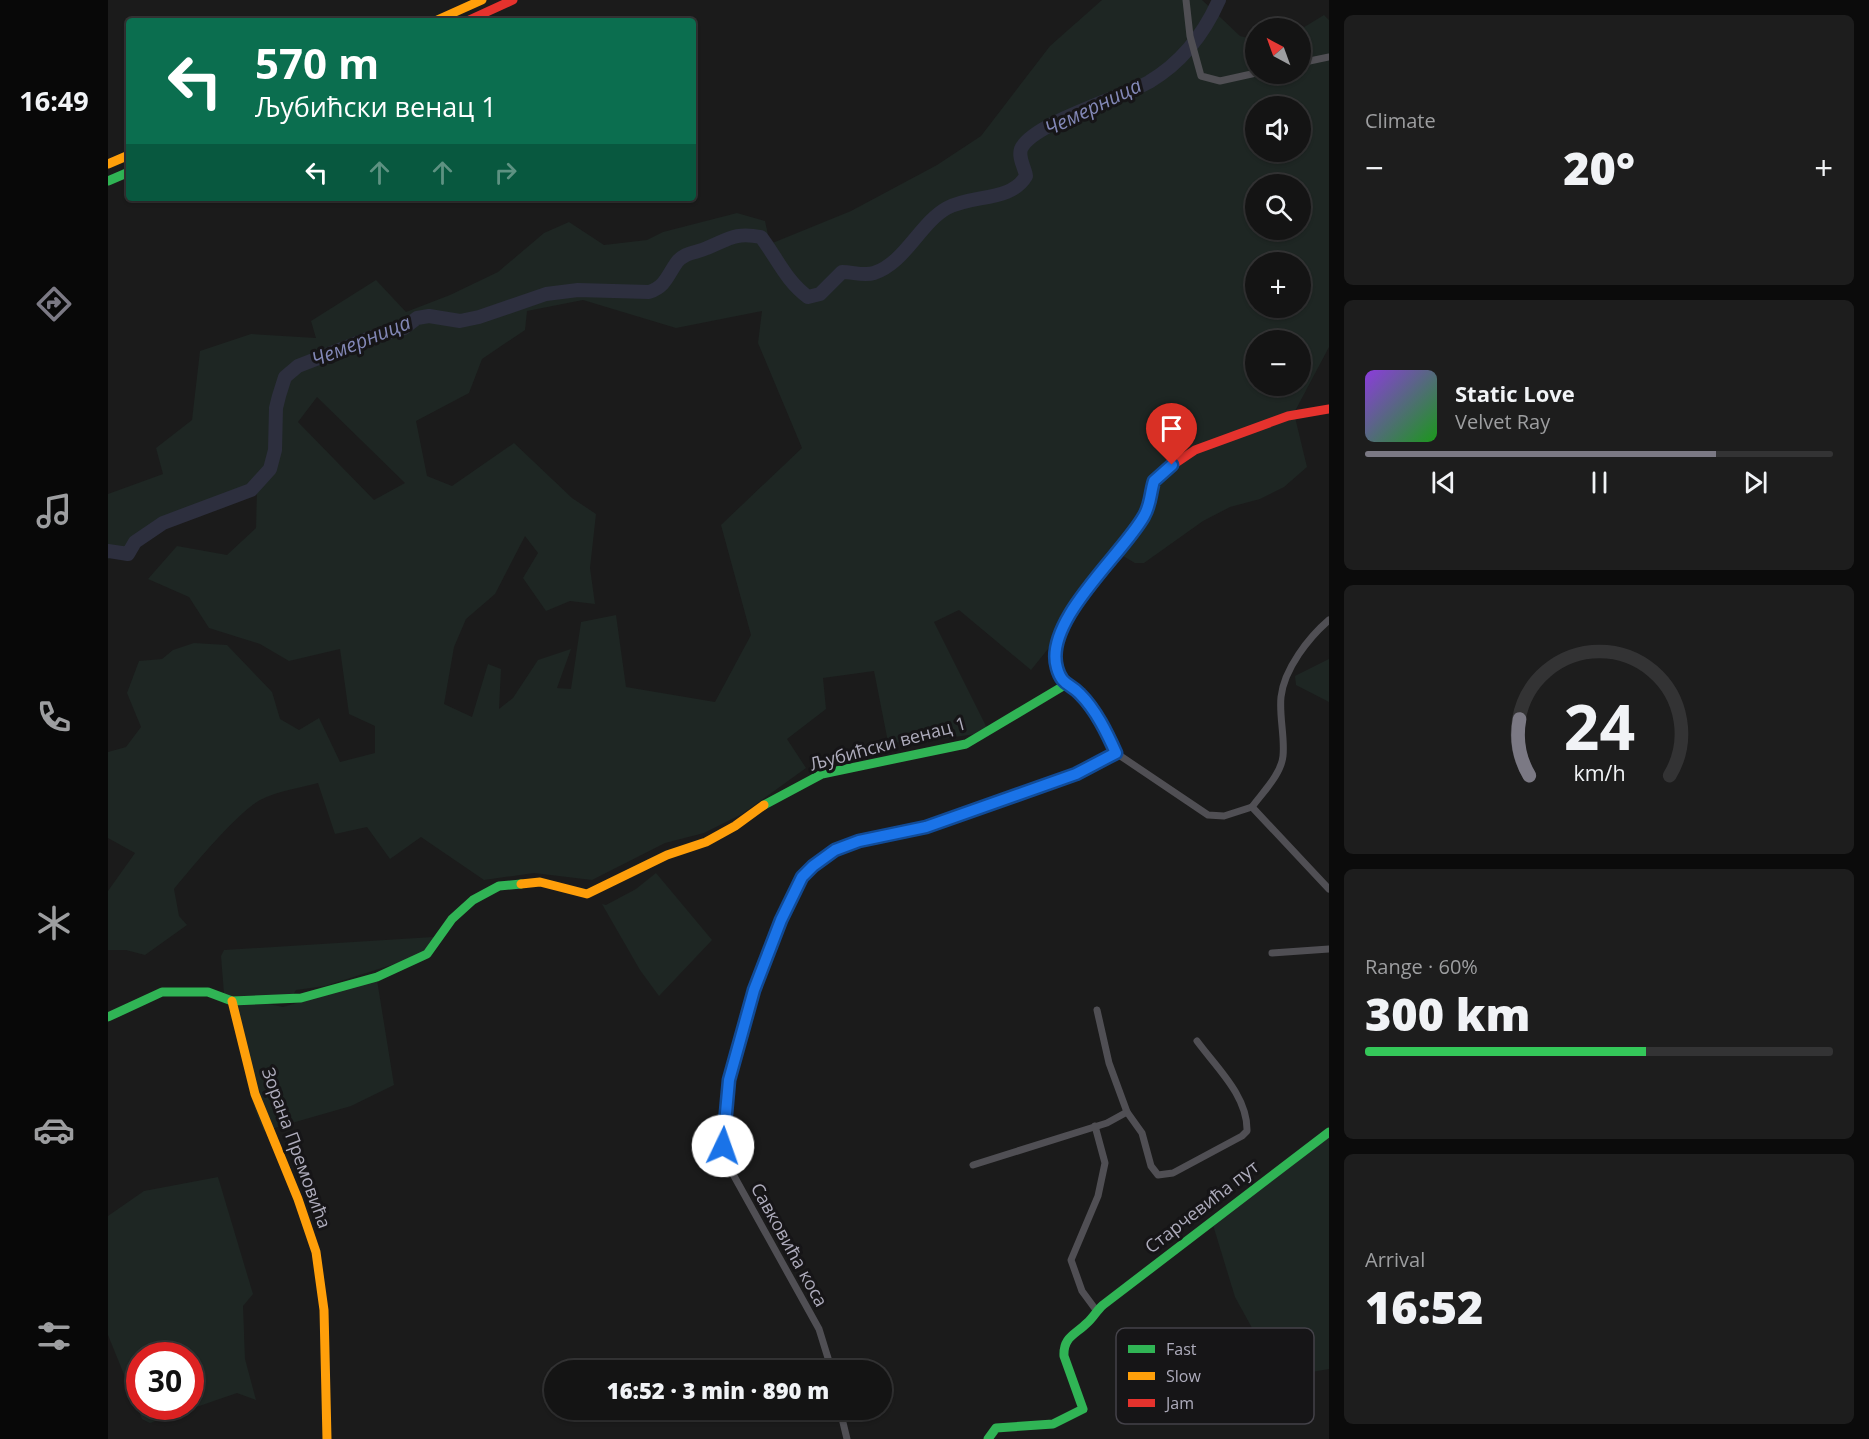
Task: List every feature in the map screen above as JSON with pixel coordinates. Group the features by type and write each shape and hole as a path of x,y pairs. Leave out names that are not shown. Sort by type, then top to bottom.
{"main road":[{"path":"442,18 482,0"},
{"path":"474,18 513,0"},
{"path":"108,164 126,156"},
{"path":"108,181 126,173"},
{"path":"1065,685 1056,666 1056,643 1090,585 1143,518 1152,499 1154,481 1158,475 1195,450 1288,416 1329,409"},
{"name":"Љубићски венац 1","path":"232,1001 301,998 377,977 427,954 452,919 473,900 499,886 540,882 587,894 668,855 706,842 735,826 758,808 822,774 966,744 1065,685"},
{"path":"108,1017 162,992 208,992 232,1001"},
{"name":"Зорана Премовића","path":"232,1001 255,1094 316,1252 324,1310 327,1439"},
{"name":"Старчевића пут","path":"988,1439 996,1428 1037,1426 1065,1421 1083,1409 1081,1396 1064,1358 1063,1347 1067,1339 1085,1325 1096,1310 1329,1132"}],"street":[{"path":"1186,0 1190,36 1201,76 1220,81 1245,75"},
{"path":"1311,61 1329,57"},
{"path":"1065,685 1080,693 1108,736 1116,753 1208,815 1224,816 1252,807 1274,777 1283,758 1281,697 1284,685 1308,643 1329,620"},
{"name":"Савковића коса","path":"829,1360 819,1329 724,1158 723,1134 729,1080 754,990 781,920 802,877 835,850 859,841 926,827 1076,774 1116,753"},
{"path":"1252,807 1329,890"},
{"path":"1272,953 1329,949"},
{"name":"Старчевића пут","path":"1097,1010 1109,1063 1127,1112 1142,1133 1150,1166 1158,1175 1173,1173 1242,1136 1247,1131 1246,1111 1197,1041"},
{"path":"973,1165 1107,1123 1127,1112"},
{"path":"1095,1126 1104,1163 1098,1196 1071,1260 1082,1292 1096,1310"},
{"path":"842,1420 847,1439"}],"shaded area":[{"path":"1102,0 1202,0 1240,36 1245,37 1245,84 1311,84 1311,23 1324,15 1329,20 1329,347 1311,381 1311,330 1245,330 1245,396 1303,396 1294,413 1307,467 1284,487 1260,499 1230,507 1203,521 1144,563 1135,563 1123,556 1031,670 959,610 934,622 989,732 915,743 888,742 874,671 823,678 826,709 787,739 806,768 742,814 704,833 665,843 592,880 534,873 484,880 421,837 390,859 367,827 335,834 318,783 289,790 260,800 239,816 174,889 179,916 187,925 145,955 126,950 108,950 108,891 135,853 108,838 108,752 126,747 141,727 127,693 139,661 162,659 173,650 194,643 227,645 272,692 280,719 299,730 319,718 340,762 375,753 375,726 349,714 340,649 289,661 260,644 209,628 189,597 148,579 177,546 227,555 256,528 257,489 156,531 108,559 108,494 163,474 156,448 192,420 200,351 251,334 316,338 311,321 376,280 406,312 450,295 498,272 544,233 569,222 604,245 647,240 663,232 737,213 765,221 770,244 851,211 937,165 981,136 1050,46","holes":["583,300 676,328 762,311 758,343 802,448 721,525 751,635 715,702 626,687 616,615 581,622 571,689 557,688 571,649 538,660 513,698 499,709 501,669 488,664 472,717 444,704 454,647 466,619 495,594 525,536 538,553 523,578 546,611 570,601 595,604 590,568 596,514 572,498 514,443 452,486 427,476 416,421 469,393 482,359 525,330 527,311","317,397 405,483 374,500 298,422"]},
{"path":"1329,659 1329,702 1296,685 1295,676"},
{"path":"656,873 712,940 659,996 640,970 602,904 606,905 636,889"},
{"path":"433,937 434,941 426,954 325,986 296,990 293,995 249,1000 283,1007 377,980 394,1085 351,1106 264,1131 251,1098 231,996 224,994 221,956 224,950"},
{"path":"1329,1137 1329,1369 1314,1372 1314,1328 1252,1328 1235,1297 1213,1225"},
{"path":"218,1177 253,1294 243,1306 245,1359 256,1400 237,1393 204,1404 204,1342 126,1342 126,1379 108,1335 108,1216 144,1191"}],"waterway":[{"name":"Чемерница","path":"108,551 128,554 135,542 163,523 251,490 270,469 275,450 276,408 285,377 298,366 375,336 404,328 417,318 429,316 460,321 479,317 546,294 578,290 649,292 663,284 677,262 684,256 727,239 745,235 761,237 788,277 808,297 820,294 842,272 870,274 885,268 895,261 929,223 947,208 1001,194 1019,184 1026,176 1021,159 1021,149 1041,130 1149,82 1171,66 1199,36 1219,0"}],"traffic: fast":[{"path":"108,181 126,173"},
{"path":"764,805 822,774 966,744 1065,685 1059,670 1058,644 1061,633 1090,585"},
{"path":"108,1017 162,992 208,992 232,1001 301,998 377,977 427,954 452,919 473,900 499,886 521,884"},
{"path":"988,1439 996,1428 1053,1424 1083,1409 1064,1356 1068,1340 1103,1305 1329,1132"}],"traffic: slow":[{"path":"442,18 482,0"},
{"path":"108,164 126,156"},
{"path":"521,884 540,882 587,894 667,855 706,842 735,826 764,805"},
{"path":"232,1001 255,1094 298,1199 316,1252 324,1310 327,1439"}],"traffic: jam":[{"path":"474,18 513,0"},
{"path":"1090,585 1143,519 1158,475 1195,450 1288,416 1329,409"}],"route":[{"path":"723,1146 729,1080 754,990 781,920 802,877 835,850 859,841 926,827 1076,774 1116,753 1108,736 1080,693 1065,685 1060,676 1056,666 1056,643 1090,585 1143,518 1152,499 1154,481 1158,475 1172,465"}]}
